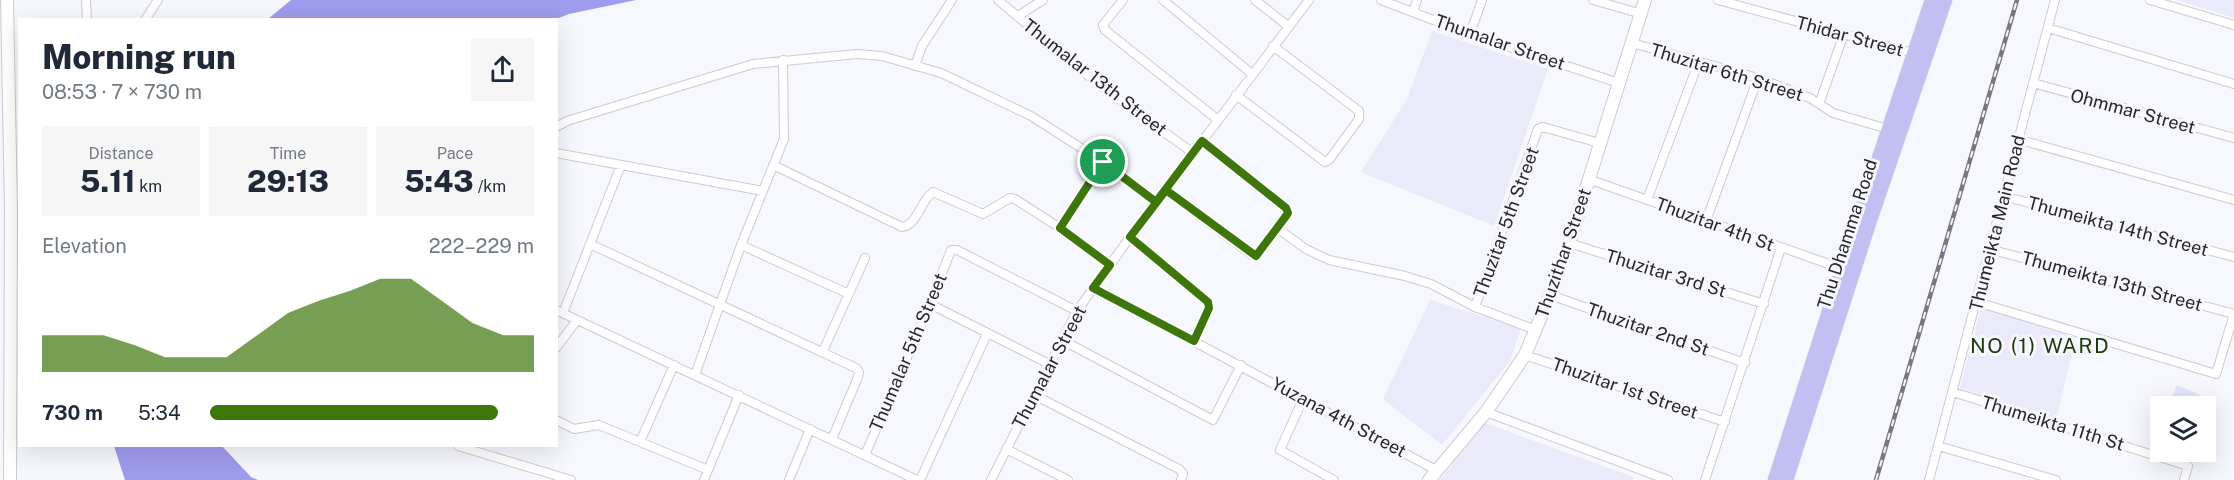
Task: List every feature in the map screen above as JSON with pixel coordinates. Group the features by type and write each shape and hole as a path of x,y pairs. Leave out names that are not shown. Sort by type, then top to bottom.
{"main road":[{"path":"7,0 5,140 11,209 5,367 10,480"},
{"name":"Thuzithar Street","path":"1432,475 1486,412 1525,355 1569,243 1645,0"},
{"name":"Thu Dhamma Road","path":"1786,480 1879,175 1919,54 1932,0"},
{"name":"Thu Dhamma Road","path":"1775,480 1843,269 1879,175 1888,129 1919,54 1945,0"}],"street":[{"path":"86,0 87,18"},
{"path":"146,18 152,4 158,0"},
{"path":"915,66 922,46 952,0"},
{"name":"Thumalar 13th Street","path":"998,0 1098,84 1192,153"},
{"path":"1018,16 1043,0"},
{"path":"1122,0 1103,25 1105,30 1218,120"},
{"path":"1163,0 1252,74"},
{"path":"1256,0 1288,26"},
{"name":"Thumalar Street","path":"991,480 1077,311 1192,153 1309,0"},
{"name":"Thumalar Street","path":"1381,0 1470,34 1619,83"},
{"path":"1413,12 1417,0"},
{"path":"1470,34 1482,0"},
{"path":"1593,0 1642,14"},
{"name":"Thidar Street","path":"1718,0 1919,54"},
{"name":"Thumeikta Main Road","path":"1929,480 2055,0"},
{"path":"2150,0 2234,25"},
{"path":"2048,28 2234,84"},
{"path":"1819,104 1844,34"},
{"name":"Thuzitar 6th Street","path":"1632,43 1758,78 1802,94 1833,113 1888,129"},
{"path":"1236,95 1325,162 1359,119 1359,111 1273,46"},
{"path":"558,126 567,121 753,64 857,54 882,56 941,74 1031,116 1103,162 1156,202"},
{"path":"695,375 741,245 785,132 783,60"},
{"path":"1647,200 1698,61"},
{"path":"1706,220 1758,78"},
{"name":"Ohmmar Street","path":"2033,84 2234,138"},
{"name":"Thuzitar 5th Street","path":"1475,307 1538,129 1544,127 1599,143"},
{"path":"2017,140 2234,200"},
{"path":"1166,190 1256,256 1277,228 1288,213 1286,208 1202,141"},
{"path":"558,153 763,191"},
{"path":"1060,228 1103,162"},
{"path":"621,165 591,244 560,312 739,394 918,480 987,334"},
{"path":"773,165 902,227 912,222 927,196 933,192 983,214 1010,198 1015,199 1060,228 1110,265"},
{"name":"Thuzitar 4th St","path":"1588,179 1843,269"},
{"name":"Thumeikta 14th Street","path":"2003,196 2234,256"},
{"path":"11,209 18,200"},
{"path":"1277,228 1306,249 1329,260 1405,276 1431,284 1475,307 1536,330"},
{"path":"1130,237 1208,302 1209,308 1194,341"},
{"name":"Thuzitar 3rd St","path":"1569,243 1764,303"},
{"path":"591,244 856,368 859,372 832,439"},
{"path":"741,245 849,294"},
{"path":"1705,480 1781,248"},
{"name":"Thumeikta 13th Street","path":"1989,249 2234,314"},
{"name":"Thumalar 5th Street","path":"865,455 951,250 957,250 1077,311"},
{"path":"823,351 865,258"},
{"name":"Yuzana 4th Street","path":"1093,288 1303,399 1432,475"},
{"name":"Thuzitar 2nd St","path":"1550,295 1745,363"},
{"path":"1977,302 2216,374 2234,314"},
{"path":"930,304 1049,364"},
{"path":"558,345 577,320"},
{"path":"1062,340 1213,420 1241,365"},
{"name":"Thuzitar 1st Street","path":"1525,355 1725,422"},
{"path":"640,442 674,365"},
{"name":"Thumeikta 11th St","path":"1953,392 2188,466 2184,480"},
{"path":"704,480 739,394"},
{"path":"1034,395 1179,469 1183,473 1181,480"},
{"path":"1303,399 1279,449 1334,480"},
{"path":"1486,412 1668,480"},
{"path":"558,421 574,429 599,424 708,470"},
{"path":"789,480 810,429"},
{"path":"1938,446 2056,480"},
{"path":"461,447 571,480"},
{"path":"1006,449 1068,480"},
{"path":"1641,480 1644,471"}],"shaded area":[{"path":"291,0 636,0 558,18 269,18"},
{"path":"2178,0 2234,0 2234,18"},
{"path":"1432,31 1548,69 1494,226 1361,172 1407,99"},
{"path":"1430,300 1521,328 1510,361 1442,445 1383,399"},
{"path":"1981,308 2076,336 2056,420 1960,388"},
{"path":"2177,385 2202,396 2173,396"},
{"path":"1485,423 1634,477 1633,480 1440,480"},
{"path":"114,447 223,447 251,477 258,480 125,480"}],"railway":[{"path":"1876,480 2017,0"}],"district":[{"name":"NO (1) WARD","path":"2040,345"}],"route":[{"path":"1202,141 1286,208 1288,213 1256,256 1166,190 1130,237 1210,305 1194,341 1093,288 1110,265 1060,228 1103,162 1156,202 1202,141"}]}
